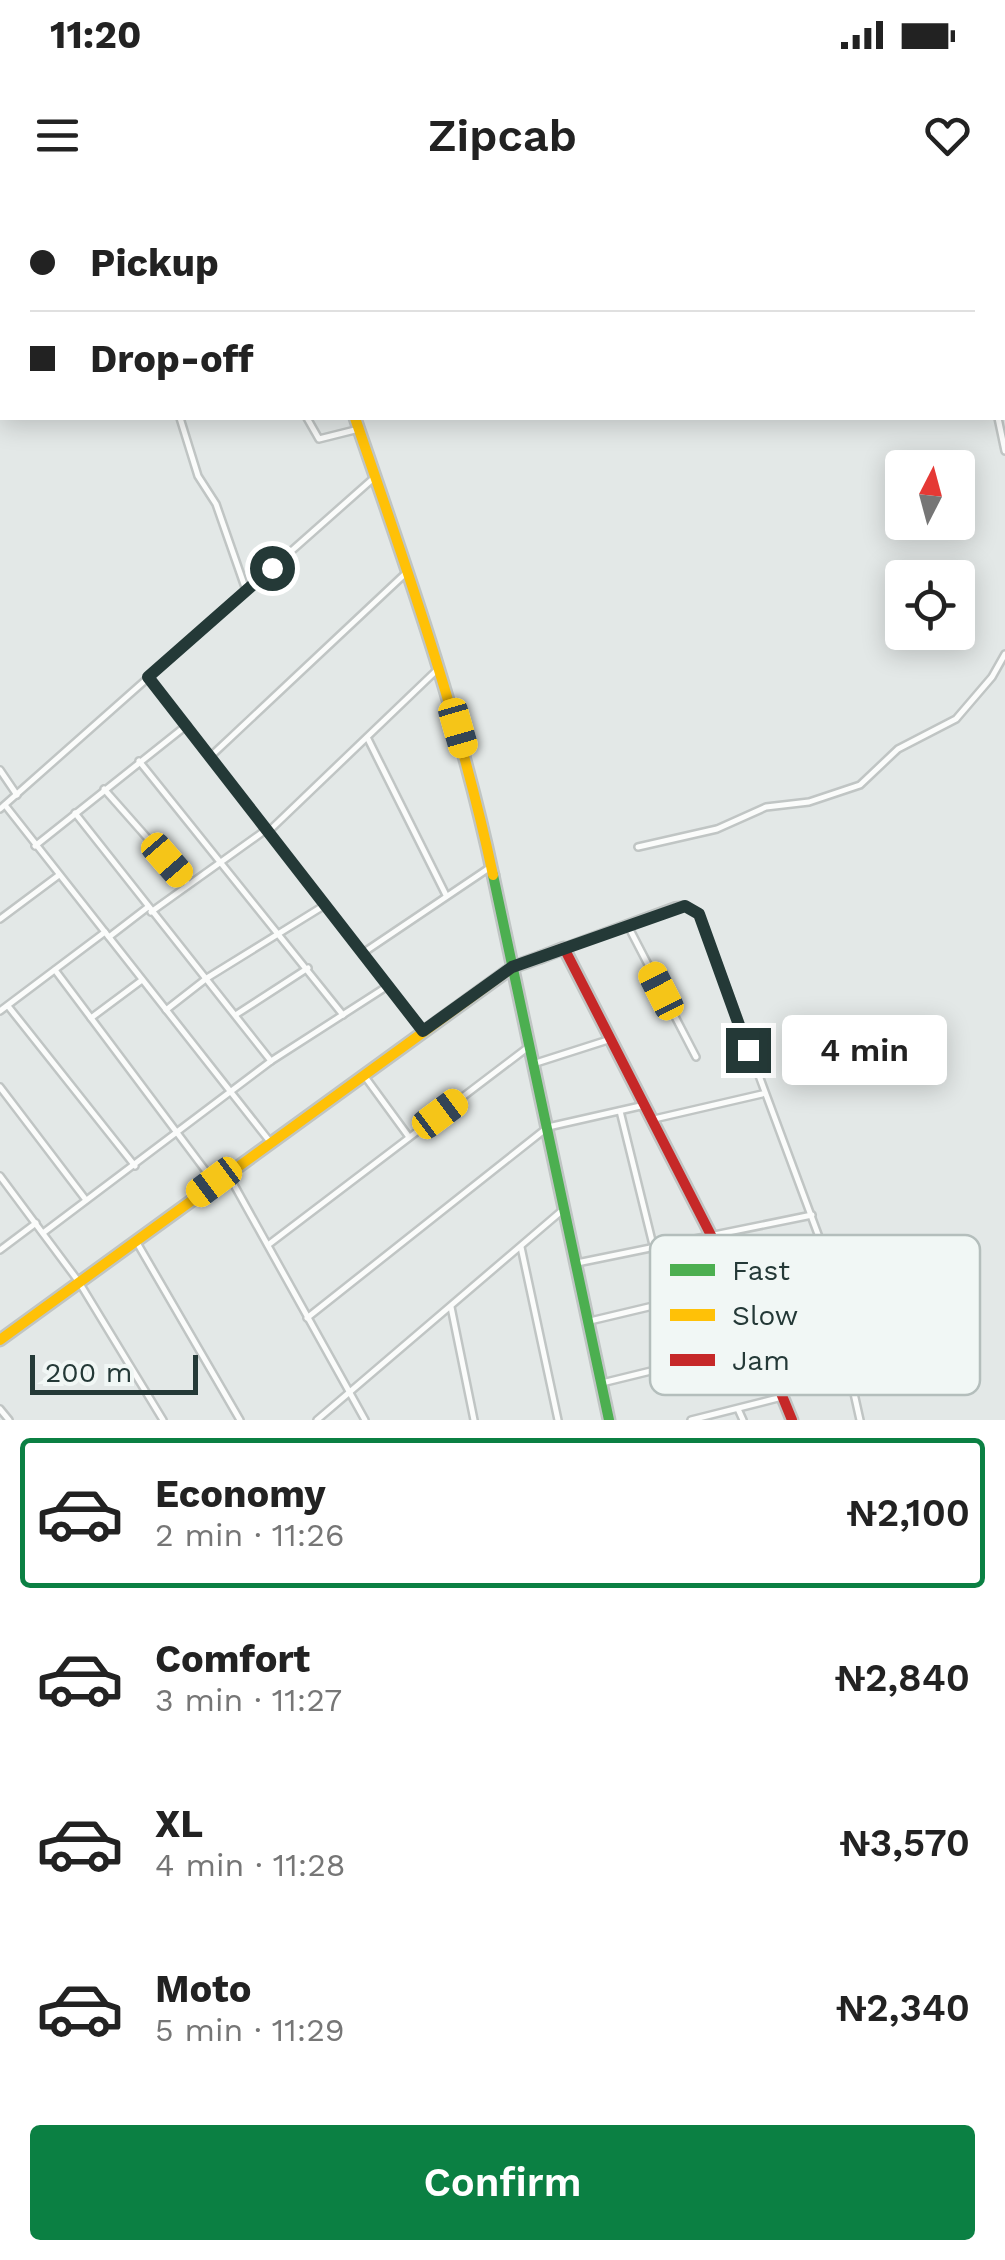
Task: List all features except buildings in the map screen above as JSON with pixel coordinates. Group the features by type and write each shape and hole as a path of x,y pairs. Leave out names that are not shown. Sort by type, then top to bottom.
{"street":[{"path":"181,420 198,476 216,504 246,590"},
{"path":"309,420 316,436 324,440 357,423 440,667 476,789 609,1420"},
{"path":"998,420 1005,451"},
{"path":"271,1143 2,807 376,476"},
{"path":"212,756 407,572"},
{"path":"638,848 718,829 766,808 809,802 860,784 898,748 956,719 992,677 1005,654"},
{"path":"0,1011 107,934 268,830 440,667"},
{"path":"148,677 423,1031"},
{"path":"35,846 187,725"},
{"path":"368,739 446,895"},
{"path":"139,761 218,865 308,968 342,1016"},
{"path":"0,770 18,794"},
{"path":"104,789 188,884"},
{"path":"75,814 238,1014 271,1061"},
{"path":"363,953 492,866"},
{"path":"0,919 59,875"},
{"path":"166,1010 207,978 325,905"},
{"path":"0,1340 512,967 675,906 685,906 699,914 817,1235"},
{"path":"626,924 696,1057"},
{"path":"564,948 712,1235"},
{"path":"238,1014 308,968"},
{"path":"55,970 214,1182"},
{"path":"91,1018 142,980"},
{"path":"43,1233 271,1061 387,986"},
{"path":"8,1006 135,1166"},
{"path":"536,1063 611,1039"},
{"path":"268,1245 531,1045"},
{"path":"364,1074 409,1138"},
{"path":"0,1088 86,1201"},
{"path":"654,1120 762,1094"},
{"path":"308,1318 548,1127 645,1105"},
{"path":"620,1112 651,1235"},
{"path":"227,1172 365,1420"},
{"path":"0,1176 80,1282 163,1420"},
{"path":"317,1420 565,1208"},
{"path":"717,1235 812,1215"},
{"path":"0,1250 36,1223"},
{"path":"136,1241 240,1420"},
{"path":"521,1247 558,1420"},
{"path":"576,1263 650,1250"},
{"path":"451,1307 474,1420"},
{"path":"590,1321 650,1307"},
{"path":"602,1382 650,1371"},
{"path":"854,1395 860,1420"},
{"path":"691,1420 782,1397 792,1420"},
{"path":"0,1409 9,1420"},
{"path":"738,1409 743,1420"}],"traffic: fast":[{"path":"493,875 609,1420"}],"traffic: slow":[{"path":"356,420 449,702 493,875"},
{"path":"0,1340 513,967 541,957"}],"traffic: jam":[{"path":"541,957 564,948 711,1235"},
{"path":"782,1395 792,1420"}],"route":[{"path":"272,568 148,677 423,1031 512,967 675,906 685,906 699,914 748,1050"}]}
